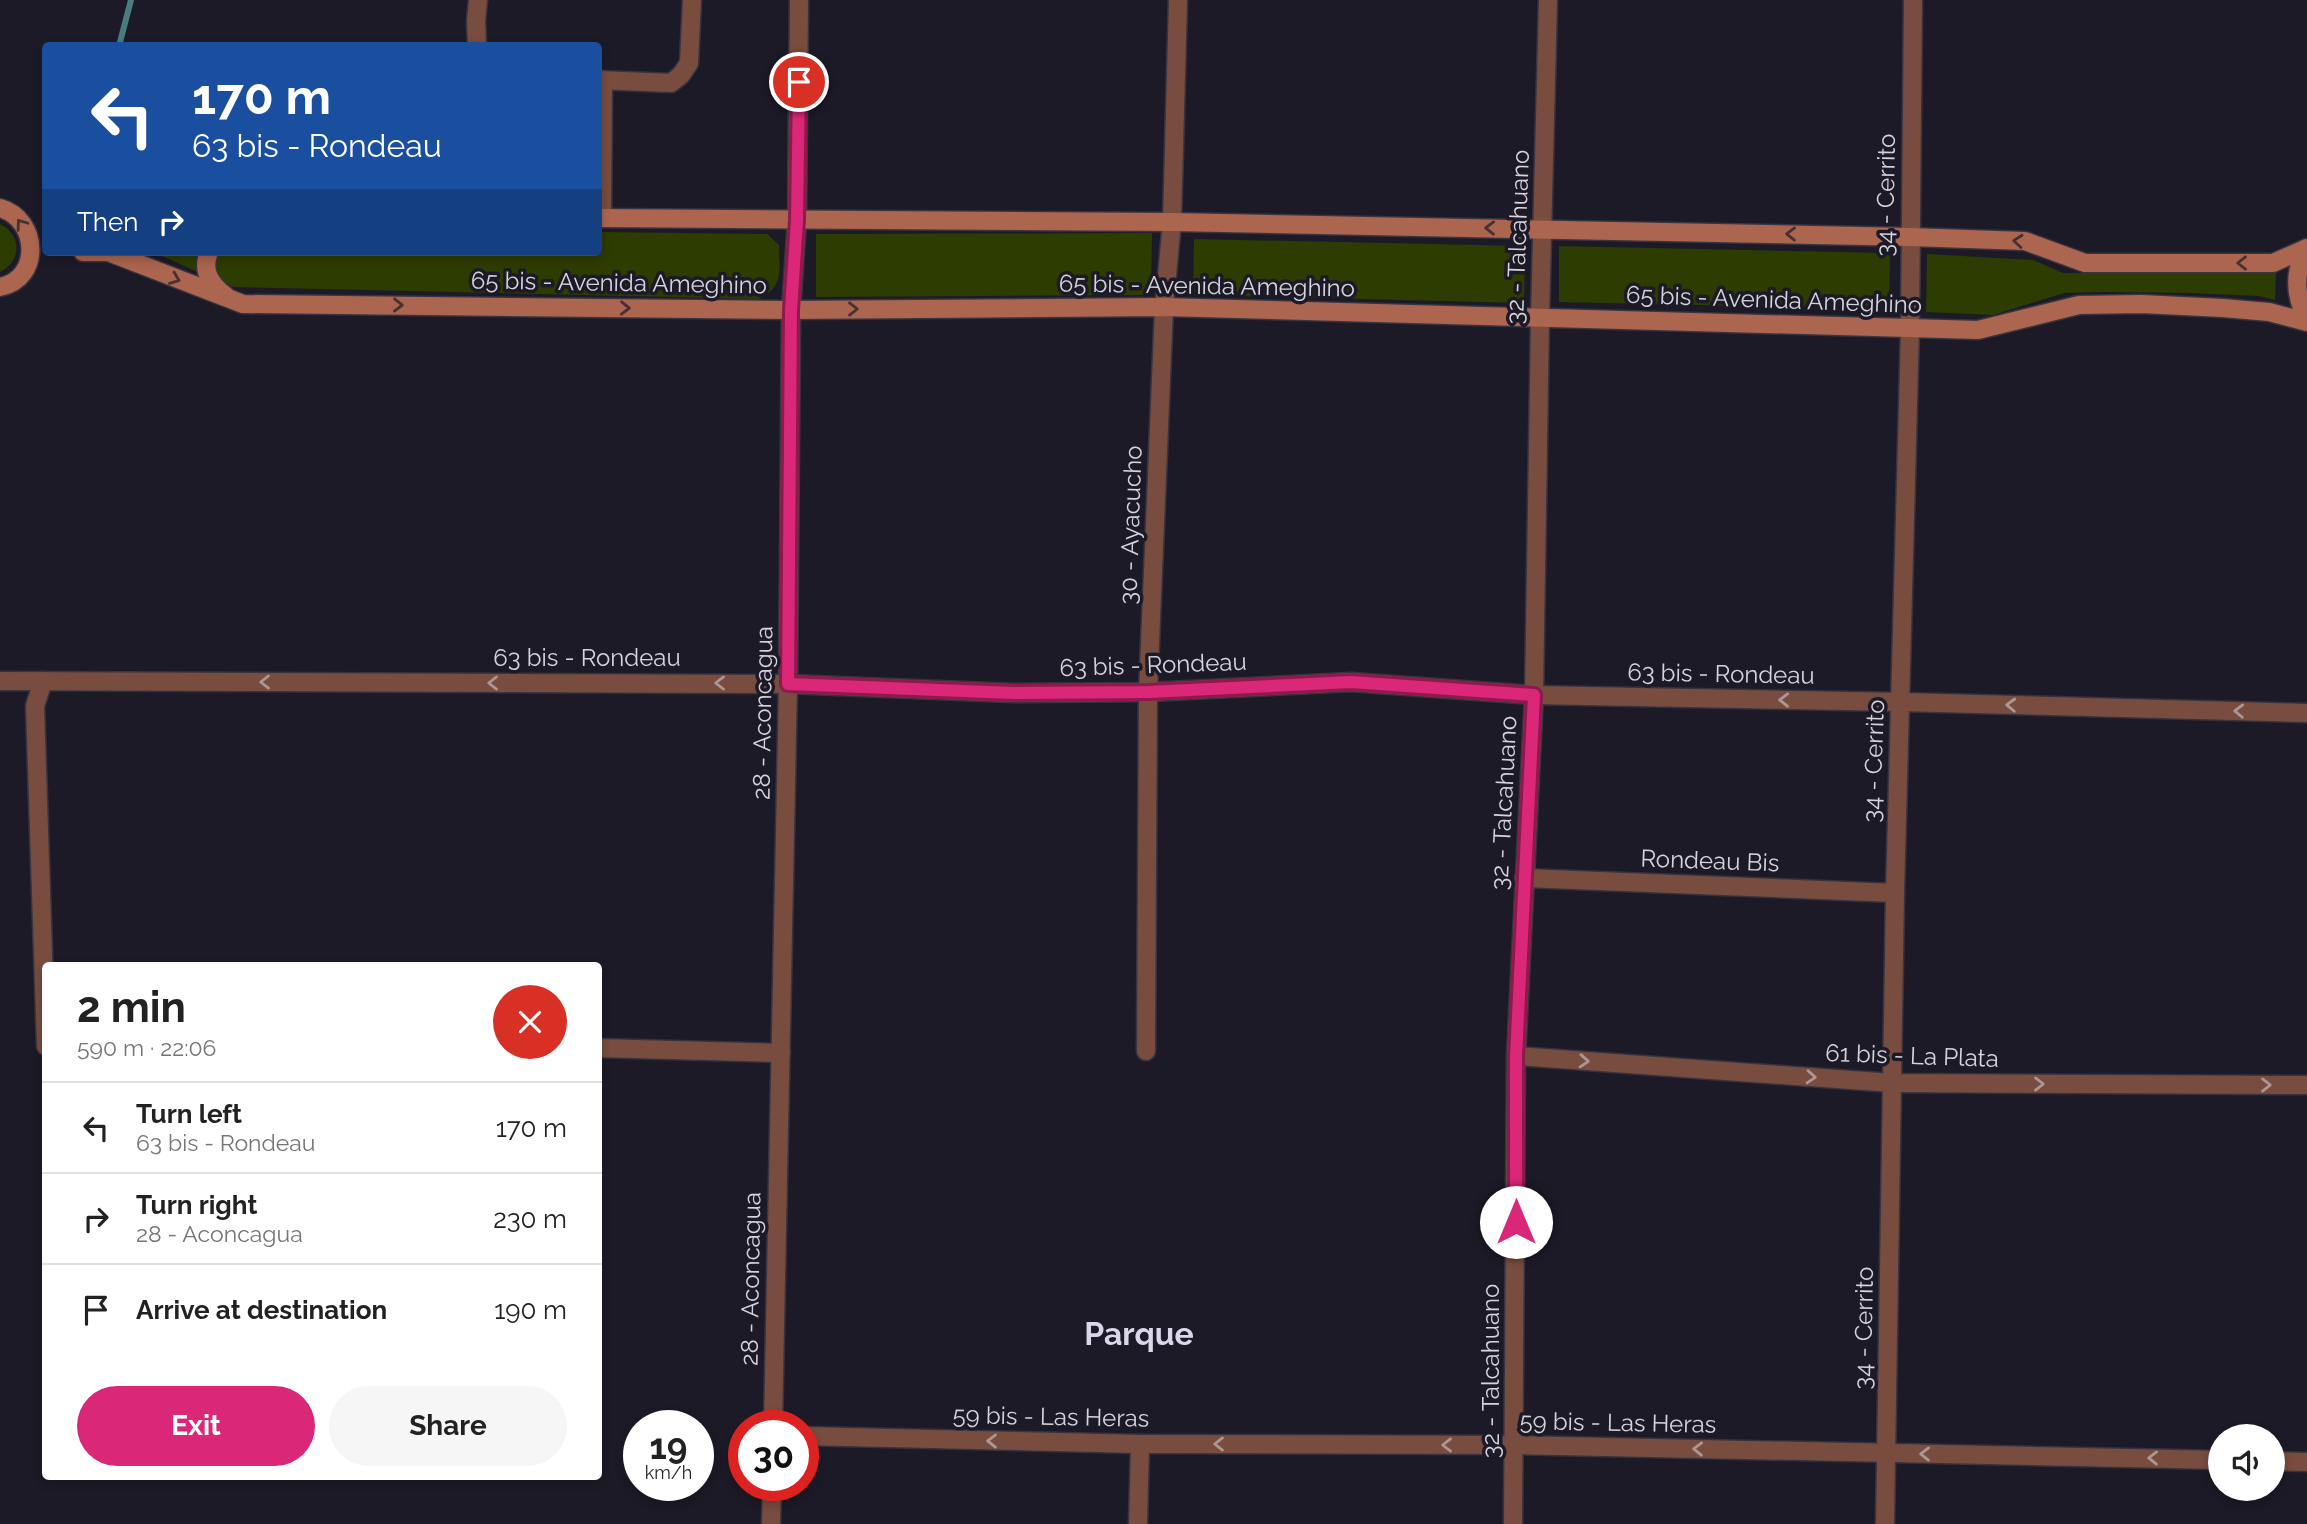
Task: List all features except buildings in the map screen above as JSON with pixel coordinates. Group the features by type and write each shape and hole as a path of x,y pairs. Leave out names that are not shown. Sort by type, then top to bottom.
{"main road":[{"path":"0,208 17,216 38,250 18,279 0,288"},
{"path":"602,218 1172,222 1910,237 2025,241 2085,263 2273,263 2307,248"},
{"path":"2307,248 2298,264 2297,288 2307,320"},
{"name":"65 bis - Avenida Ameghino","path":"122,256 243,304 791,310 1164,307 1978,330 2080,305 2116,304 2269,312 2307,320"},
{"path":"208,256 207,275 215,288 231,300"}],"street":[{"path":"477,42 475,21 478,0"},
{"path":"602,80 671,83 681,75 689,63 691,0"},
{"name":"28 - Aconcagua","path":"773,1410 788,684 791,310 797,220 799,0"},
{"name":"30 - Ayacucho","path":"1146,1051 1149,692 1164,307 1172,222 1178,0"},
{"name":"32 - Talcahuano","path":"1513,1524 1516,1056 1534,695 1548,0"},
{"name":"34 - Cerrito","path":"1885,1524 1895,893 1910,328 1913,0"},
{"name":"63 bis - Rondeau","path":"0,681 788,684 1013,693 1149,692 1351,682 1534,695 2307,713"},
{"path":"43,681 35,706 43,962"},
{"name":"Rondeau Bis","path":"1524,878 1895,893"},
{"path":"602,1048 781,1053"},
{"name":"61 bis - La Plata","path":"1516,1056 1893,1083 2307,1086"},
{"name":"59 bis - Las Heras","path":"819,1436 1140,1444 1515,1445 2208,1460"},
{"path":"1138,1524 1140,1444"},
{"path":"2285,1461 2307,1462"},
{"path":"771,1524 772,1501"}],"green space":[{"path":"0,224 12,235 16,248 12,261 0,272"},
{"path":"602,232 767,234 779,245 777,283 758,299 234,287 218,280 214,267 218,256 602,256"},
{"path":"1152,233 1151,295 816,297 816,234"},
{"path":"1194,239 1525,246 1524,303 1193,295"},
{"path":"1559,246 1890,253 1889,309 1559,302"},
{"path":"1927,254 2033,260 2063,273 2276,272 2275,300 2258,296 2192,293 2064,293 1993,315 1926,312"},
{"path":"162,256 197,256 200,273"}],"waterway":[{"path":"120,42 131,0"}],"district":[{"name":"Parque","path":"1139,1334"}],"route":[{"path":"799,82 797,220 791,310 788,684 1013,693 1149,692 1351,682 1534,695 1516,1056 1516,1222"}]}
